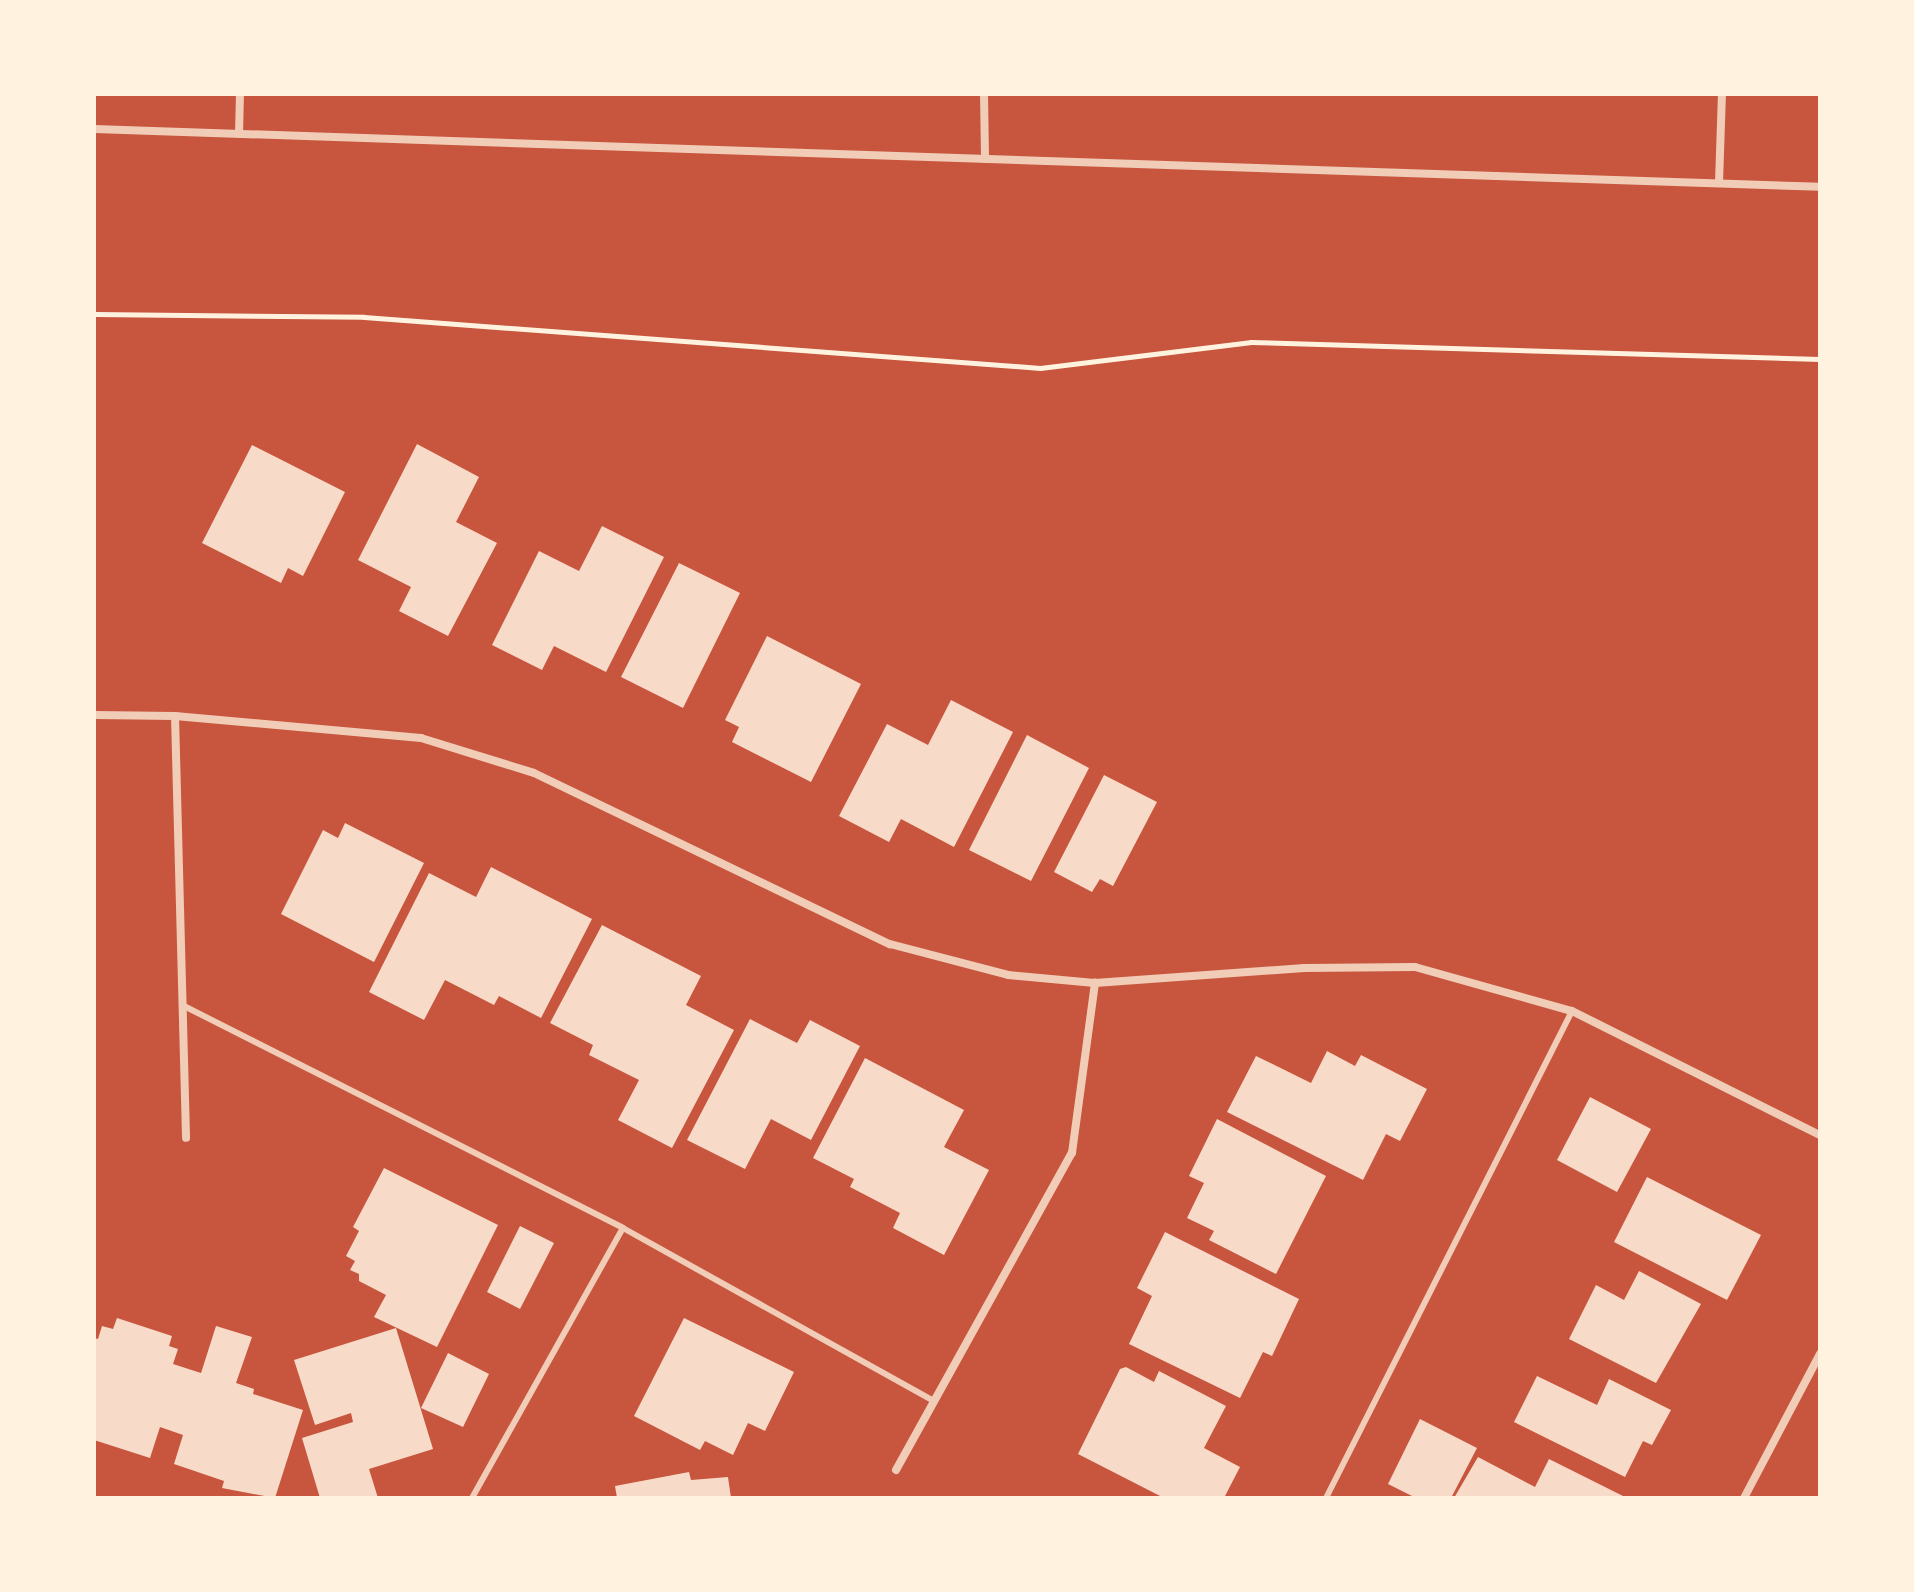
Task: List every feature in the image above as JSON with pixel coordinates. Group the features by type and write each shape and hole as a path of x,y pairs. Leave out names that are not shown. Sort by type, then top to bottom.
{"street":[{"path":"239,134 240,94"},
{"path":"984,94 985,159"},
{"path":"1719,183 1722,94"},
{"path":"94,129 1820,187"},
{"path":"94,715 175,716 421,738 534,773 890,944 1008,975 1095,983 1304,968 1415,967 1572,1011 1820,1135"},
{"path":"175,716 186,1138"},
{"path":"896,1470 1072,1153 1095,983"},
{"path":"1744,1498 1820,1354"}],"lane":[{"path":"182,1005 623,1228 934,1401"},
{"path":"1326,1498 1572,1011"},
{"path":"472,1498 623,1228"}],"path":[{"path":"94,314 364,317 1040,368 1251,342 1820,359"}],"building":[{"path":"417,444 479,477 456,522 497,543 448,636 399,611 411,587 358,560"},
{"path":"252,445 345,492 303,576 288,568 281,583 202,543"},
{"path":"602,526 664,557 606,672 554,646 542,670 492,645 539,551 579,571"},
{"path":"679,563 740,593 683,708 621,677"},
{"path":"767,636 861,684 811,782 732,742 739,727 725,720"},
{"path":"951,700 1013,732 954,847 901,819 889,842 839,816 887,724 928,745"},
{"path":"1027,735 1089,768 1031,881 969,850"},
{"path":"1104,775 1157,802 1113,886 1100,879 1092,892 1054,872"},
{"path":"345,823 424,863 374,962 281,914 323,830 338,838"},
{"path":"491,867 592,919 541,1018 499,996 494,1005 445,980 424,1020 369,992 429,873 476,897"},
{"path":"602,925 701,976 686,1005 734,1030 672,1148 618,1120 639,1080 589,1055 593,1045 550,1023"},
{"path":"750,1019 797,1043 810,1020 860,1046 811,1140 771,1119 745,1169 687,1140"},
{"path":"1327,1051 1355,1066 1361,1055 1427,1089 1400,1141 1386,1134 1363,1180 1227,1112 1256,1056 1311,1083"},
{"path":"865,1058 964,1110 944,1147 989,1170 944,1255 893,1228 900,1213 850,1187 854,1179 813,1158"},
{"path":"1590,1097 1651,1129 1617,1192 1557,1160"},
{"path":"1217,1119 1326,1176 1276,1274 1209,1240 1214,1231 1187,1218 1204,1183 1189,1176"},
{"path":"384,1168 498,1225 437,1347 374,1317 386,1295 359,1281 359,1274 350,1270 355,1261 346,1256 359,1231 353,1227"},
{"path":"1647,1177 1761,1235 1727,1300 1614,1242"},
{"path":"520,1226 554,1243 520,1309 487,1292"},
{"path":"1165,1232 1299,1299 1272,1356 1263,1352 1240,1398 1129,1344 1152,1296 1137,1288"},
{"path":"1639,1271 1701,1304 1656,1383 1569,1339 1596,1285 1624,1300"},
{"path":"117,1318 172,1336 169,1346 178,1349 173,1364 201,1373 216,1326 252,1337 236,1383 254,1389 253,1394 303,1410 275,1498 222,1488 224,1481 174,1464 183,1435 160,1427 150,1458 94,1440 94,1338 98,1339 102,1326 113,1329"},
{"path":"684,1318 794,1372 765,1431 748,1423 733,1455 705,1441 700,1450 634,1416"},
{"path":"396,1328 433,1449 369,1469 378,1498 320,1498 302,1438 353,1422 351,1413 315,1425 294,1360"},
{"path":"448,1353 489,1374 463,1427 421,1408"},
{"path":"1126,1367 1154,1382 1159,1371 1226,1406 1204,1448 1240,1467 1224,1498 1164,1498 1078,1454 1120,1369"},
{"path":"1537,1376 1597,1405 1609,1379 1671,1410 1652,1445 1643,1441 1625,1477 1514,1422"},
{"path":"1420,1419 1477,1448 1451,1498 1416,1498 1388,1484"},
{"path":"1478,1457 1535,1487 1549,1459 1627,1498 1454,1498"},
{"path":"689,1472 691,1480 728,1477 731,1498 617,1498 615,1486"}]}
